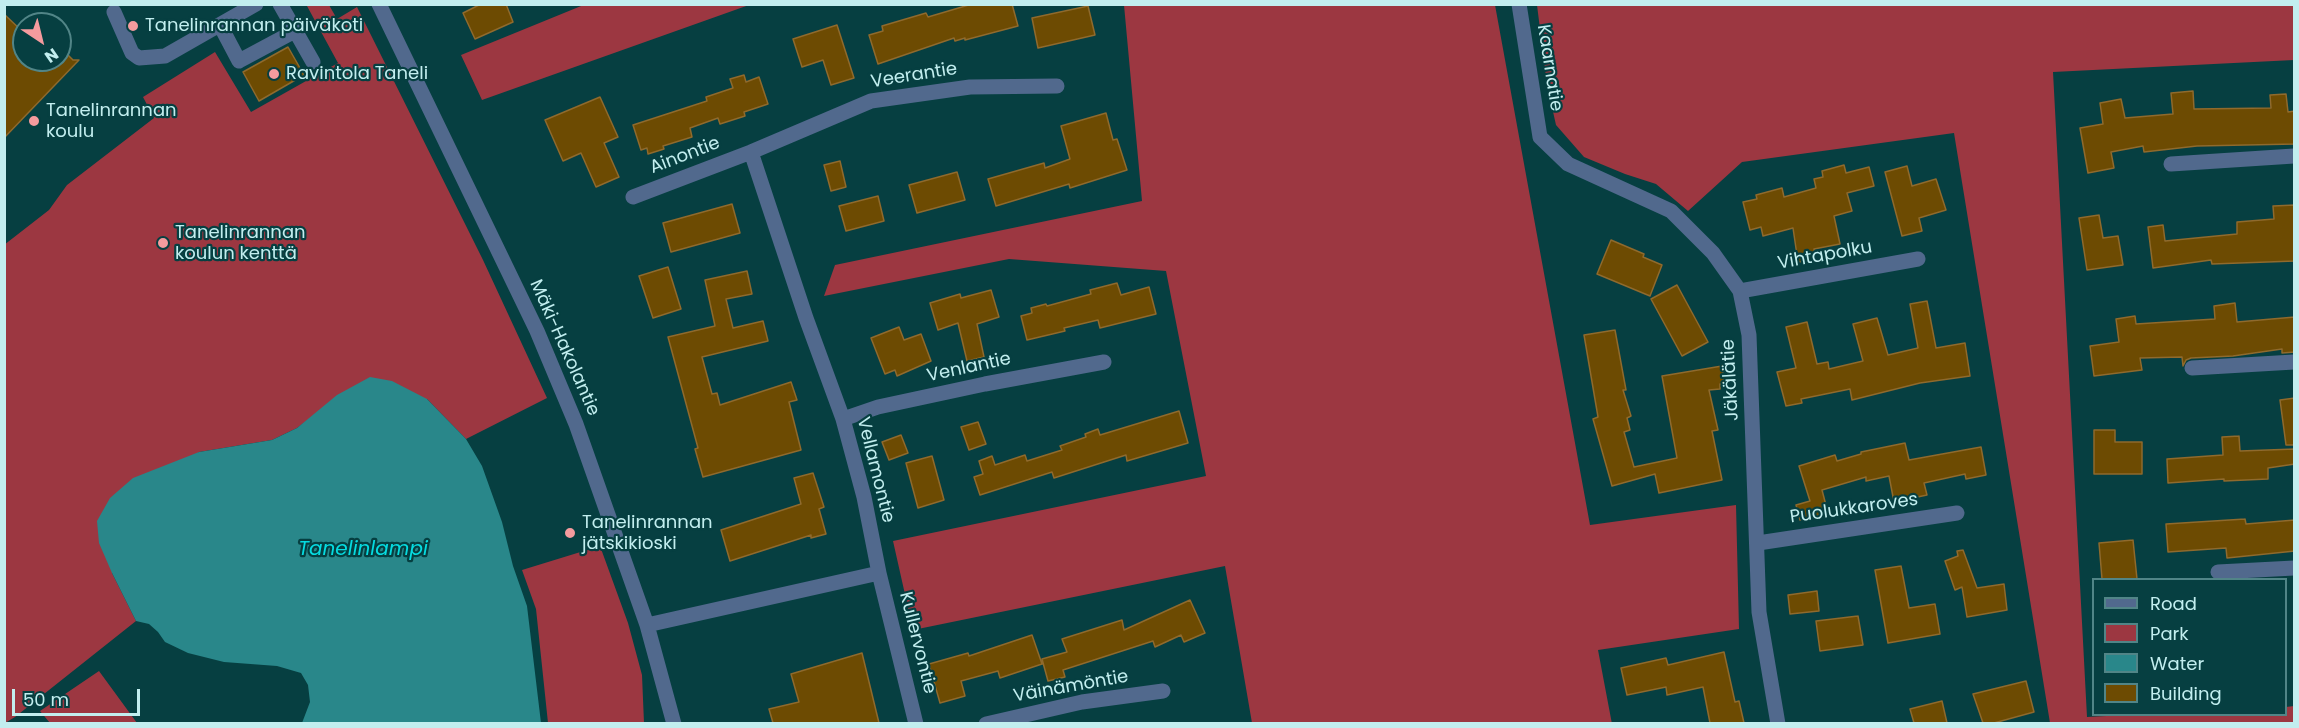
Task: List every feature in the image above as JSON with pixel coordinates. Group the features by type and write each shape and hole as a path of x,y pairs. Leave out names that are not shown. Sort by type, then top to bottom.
{"street":[{"path":"114,12 132,53 139,58 165,56 256,4"},
{"path":"280,4 313,62"},
{"name":"Mäki-Hakolantie","path":"379,4 537,331 576,424 647,625 674,723"},
{"name":"Kaarnatie","path":"1519,4 1540,137"},
{"path":"220,25 239,61 295,31"},
{"name":"Veerantie","path":"751,152 871,101 970,87 1057,86"},
{"name":"Jäkälätie","path":"1540,137 1568,164 1671,211 1713,253 1740,291 1749,335 1759,612 1778,723"},
{"name":"Ainontie","path":"633,197 751,152"},
{"name":"Vellamontie","path":"751,152 806,318 843,419 864,497 879,573"},
{"path":"2171,164 2295,156"},
{"name":"Vihtapolku","path":"1740,291 1918,258"},
{"name":"Venlantie","path":"843,419 878,408 974,386 1104,362"},
{"path":"2192,368 2295,362"},
{"name":"Puolukkaroves","path":"1758,543 1957,513"},
{"path":"2218,572 2295,568"},
{"path":"647,625 879,573"},
{"name":"Kullervontie","path":"879,573 916,723"},
{"name":"Väinämöntie","path":"986,723 1082,702 1163,690"}],"green space":[{"path":"586,4 749,5 482,100 461,55"},
{"path":"329,5 337,19 357,7 483,260 547,398 466,439 427,399 317,413 297,428 272,440 199,452 112,573 136,621 5,723 4,245 49,210 67,185 154,118 143,97 215,52 251,112 338,63 307,6"},
{"path":"1124,5 1495,5 1590,525 1736,505 1739,629 1598,650 1612,724 1252,723 1225,566 913,630 893,541 1206,476 1166,271 1009,259 824,296 835,265 1142,201"},
{"path":"1537,5 2294,5 2294,60 2053,72 2087,717 2287,716 2287,707 2294,706 2294,723 2050,723 1954,133 1742,162 1688,211 1656,184 1584,157 1556,125 1547,85"},
{"path":"600,546 628,623 642,675 644,723 548,723 536,609 522,570"},
{"path":"99,671 137,723 50,723 40,711"}],"water":[{"name":"Tanelinlampi","path":"370,377 392,381 427,399 466,439 482,466 502,522 513,566 527,606 541,723 302,723 310,702 308,685 301,673 277,666 224,662 188,653 165,642 149,624 136,621 112,573 99,543 97,521 110,498 133,478 199,452 272,440 297,428 337,395"}],"building":[{"path":"481,4 506,4 513,22 475,39 463,13"},
{"path":"972,4 1012,4 1018,26 965,40 965,38 955,41 954,38 878,64 869,35 883,31 882,26 926,13 928,17"},
{"path":"1088,6 1095,35 1038,48 1032,18"},
{"path":"4,14 12,22 12,72 67,72 4,138"},
{"path":"837,25 854,78 831,85 823,60 802,67 793,39"},
{"name":"Ravintola Taneli","path":"288,47 304,75 259,101 243,72"},
{"path":"72,59 79,60 72,67"},
{"path":"744,75 746,82 759,77 768,104 744,112 745,116 720,124 718,118 690,128 692,137 663,146 664,149 648,154 647,148 641,150 633,125 707,101 706,97 733,88 730,79"},
{"path":"2193,91 2194,109 2271,108 2270,95 2286,94 2288,112 2295,111 2295,144 2197,146 2144,152 2143,146 2111,152 2114,168 2088,173 2080,128 2103,124 2100,103 2121,99 2125,118 2173,114 2171,93"},
{"path":"600,97 618,137 604,143 619,177 596,187 581,153 563,161 545,120"},
{"path":"1106,113 1113,140 1117,139 1127,170 1070,188 1069,184 996,206 988,179 1044,163 1045,168 1070,159 1061,126"},
{"path":"840,161 846,187 831,191 824,165"},
{"path":"1844,165 1846,173 1869,167 1874,186 1847,193 1852,211 1834,216 1840,244 1814,249 1815,260 1798,262 1793,228 1763,236 1761,227 1750,230 1743,202 1757,199 1756,195 1782,188 1784,197 1816,188 1814,179 1823,177 1822,171"},
{"path":"1907,166 1912,186 1936,179 1946,210 1919,218 1922,231 1902,236 1885,172"},
{"path":"957,172 965,200 917,213 909,185"},
{"path":"878,196 884,221 846,231 839,206"},
{"path":"732,204 740,233 671,252 663,223"},
{"path":"2295,205 2295,261 2212,264 2211,260 2153,268 2148,227 2163,225 2165,241 2237,234 2237,222 2274,219 2273,206"},
{"path":"2099,215 2103,238 2118,236 2123,265 2087,270 2079,218"},
{"path":"1611,240 1644,254 1643,257 1662,265 1650,296 1597,274"},
{"path":"668,267 681,309 653,318 639,276"},
{"path":"747,271 752,294 726,299 733,328 763,321 768,341 702,357 712,394 717,393 720,405 791,382 797,400 789,402 801,450 703,477 695,449 698,448 668,337 715,326 705,280"},
{"path":"1117,283 1121,295 1149,287 1156,314 1100,328 1098,320 1027,340 1021,316 1032,313 1031,308 1091,294 1090,290"},
{"path":"1677,285 1708,342 1682,356 1651,299"},
{"path":"991,290 999,317 977,324 984,357 967,361 958,323 938,330 930,303 960,294 961,298"},
{"path":"1927,301 1936,348 1965,343 1970,376 1920,383 1852,400 1850,389 1801,399 1802,403 1786,406 1777,372 1796,368 1786,327 1807,322 1817,364 1828,362 1829,369 1863,361 1853,324 1877,318 1888,355 1918,348 1910,304"},
{"path":"2235,303 2237,322 2295,317 2295,352 2282,353 2282,349 2233,356 2191,358 2186,360 2183,366 2182,357 2140,358 2142,370 2094,376 2090,346 2119,342 2116,319 2135,316 2136,324 2215,319 2214,306"},
{"path":"899,327 904,340 921,334 931,361 897,376 895,370 885,374 871,338"},
{"path":"1615,330 1626,390 1623,390 1631,416 1627,418 1630,430 1624,432 1634,467 1677,458 1662,376 1722,366 1724,383 1720,384 1720,389 1709,390 1718,430 1712,431 1722,480 1659,493 1655,474 1612,486 1593,419 1598,417 1584,335"},
{"path":"2295,398 2295,445 2286,445 2280,400"},
{"path":"1179,411 1188,443 1127,461 1126,455 1054,478 1052,472 980,495 974,477 983,474 979,461 992,456 995,465 1025,455 1027,461 1062,450 1060,446 1086,437 1085,434 1098,429 1100,435"},
{"path":"978,422 986,444 969,450 961,427"},
{"path":"2094,430 2115,430 2115,442 2142,442 2142,474 2094,474"},
{"path":"901,435 908,453 889,460 882,442"},
{"path":"2239,436 2240,451 2295,449 2295,464 2268,468 2268,479 2168,483 2167,459 2223,455 2222,437"},
{"path":"1905,443 1909,460 1981,447 1986,475 1966,479 1965,474 1924,483 1927,495 1894,502 1889,476 1866,481 1866,477 1822,490 1828,513 1800,520 1796,505 1810,501 1799,466 1835,455 1837,461 1861,454 1861,452"},
{"path":"932,456 944,500 918,508 906,463"},
{"path":"813,473 824,507 819,509 826,534 811,538 811,535 730,561 721,530 801,504 794,478"},
{"path":"2245,519 2246,524 2295,520 2295,551 2227,558 2226,548 2168,552 2166,524"},
{"path":"2133,540 2137,578 2102,578 2099,543"},
{"path":"1963,550 1977,588 2004,584 2007,610 1967,617 1962,587 1955,590 1945,561 1958,556 1957,551"},
{"path":"1901,566 1909,608 1935,604 1940,634 1888,643 1875,570"},
{"path":"1817,591 1819,611 1790,614 1788,595"},
{"path":"1190,600 1205,633 1184,642 1181,635 1155,647 1153,641 1063,670 1065,677 1048,681 1042,659 1067,652 1062,639 1122,620 1124,630"},
{"path":"1858,616 1863,645 1820,651 1816,621"},
{"path":"1032,635 1042,664 1000,678 998,671 961,681 965,696 940,703 929,664 968,653 969,656"},
{"path":"1724,652 1735,702 1739,701 1744,723 1710,723 1703,687 1667,695 1666,687 1627,695 1621,668 1666,658 1668,665"},
{"path":"862,653 879,723 773,723 769,709 799,702 791,674"},
{"path":"2026,681 2034,712 1994,723 1983,723 1973,694"},
{"path":"1942,701 1947,723 1914,723 1910,709"}],"place":[{"name":"Tanelinrannan päiväkoti","path":"133,26"},
{"name":"Ravintola Taneli","path":"274,74"},
{"name":"Tanelinrannan koulu","path":"34,121"},
{"name":"Tanelinrannan koulun kenttä","path":"163,243"},
{"name":"Tanelinrannan jätskikioski","path":"570,533"}]}
